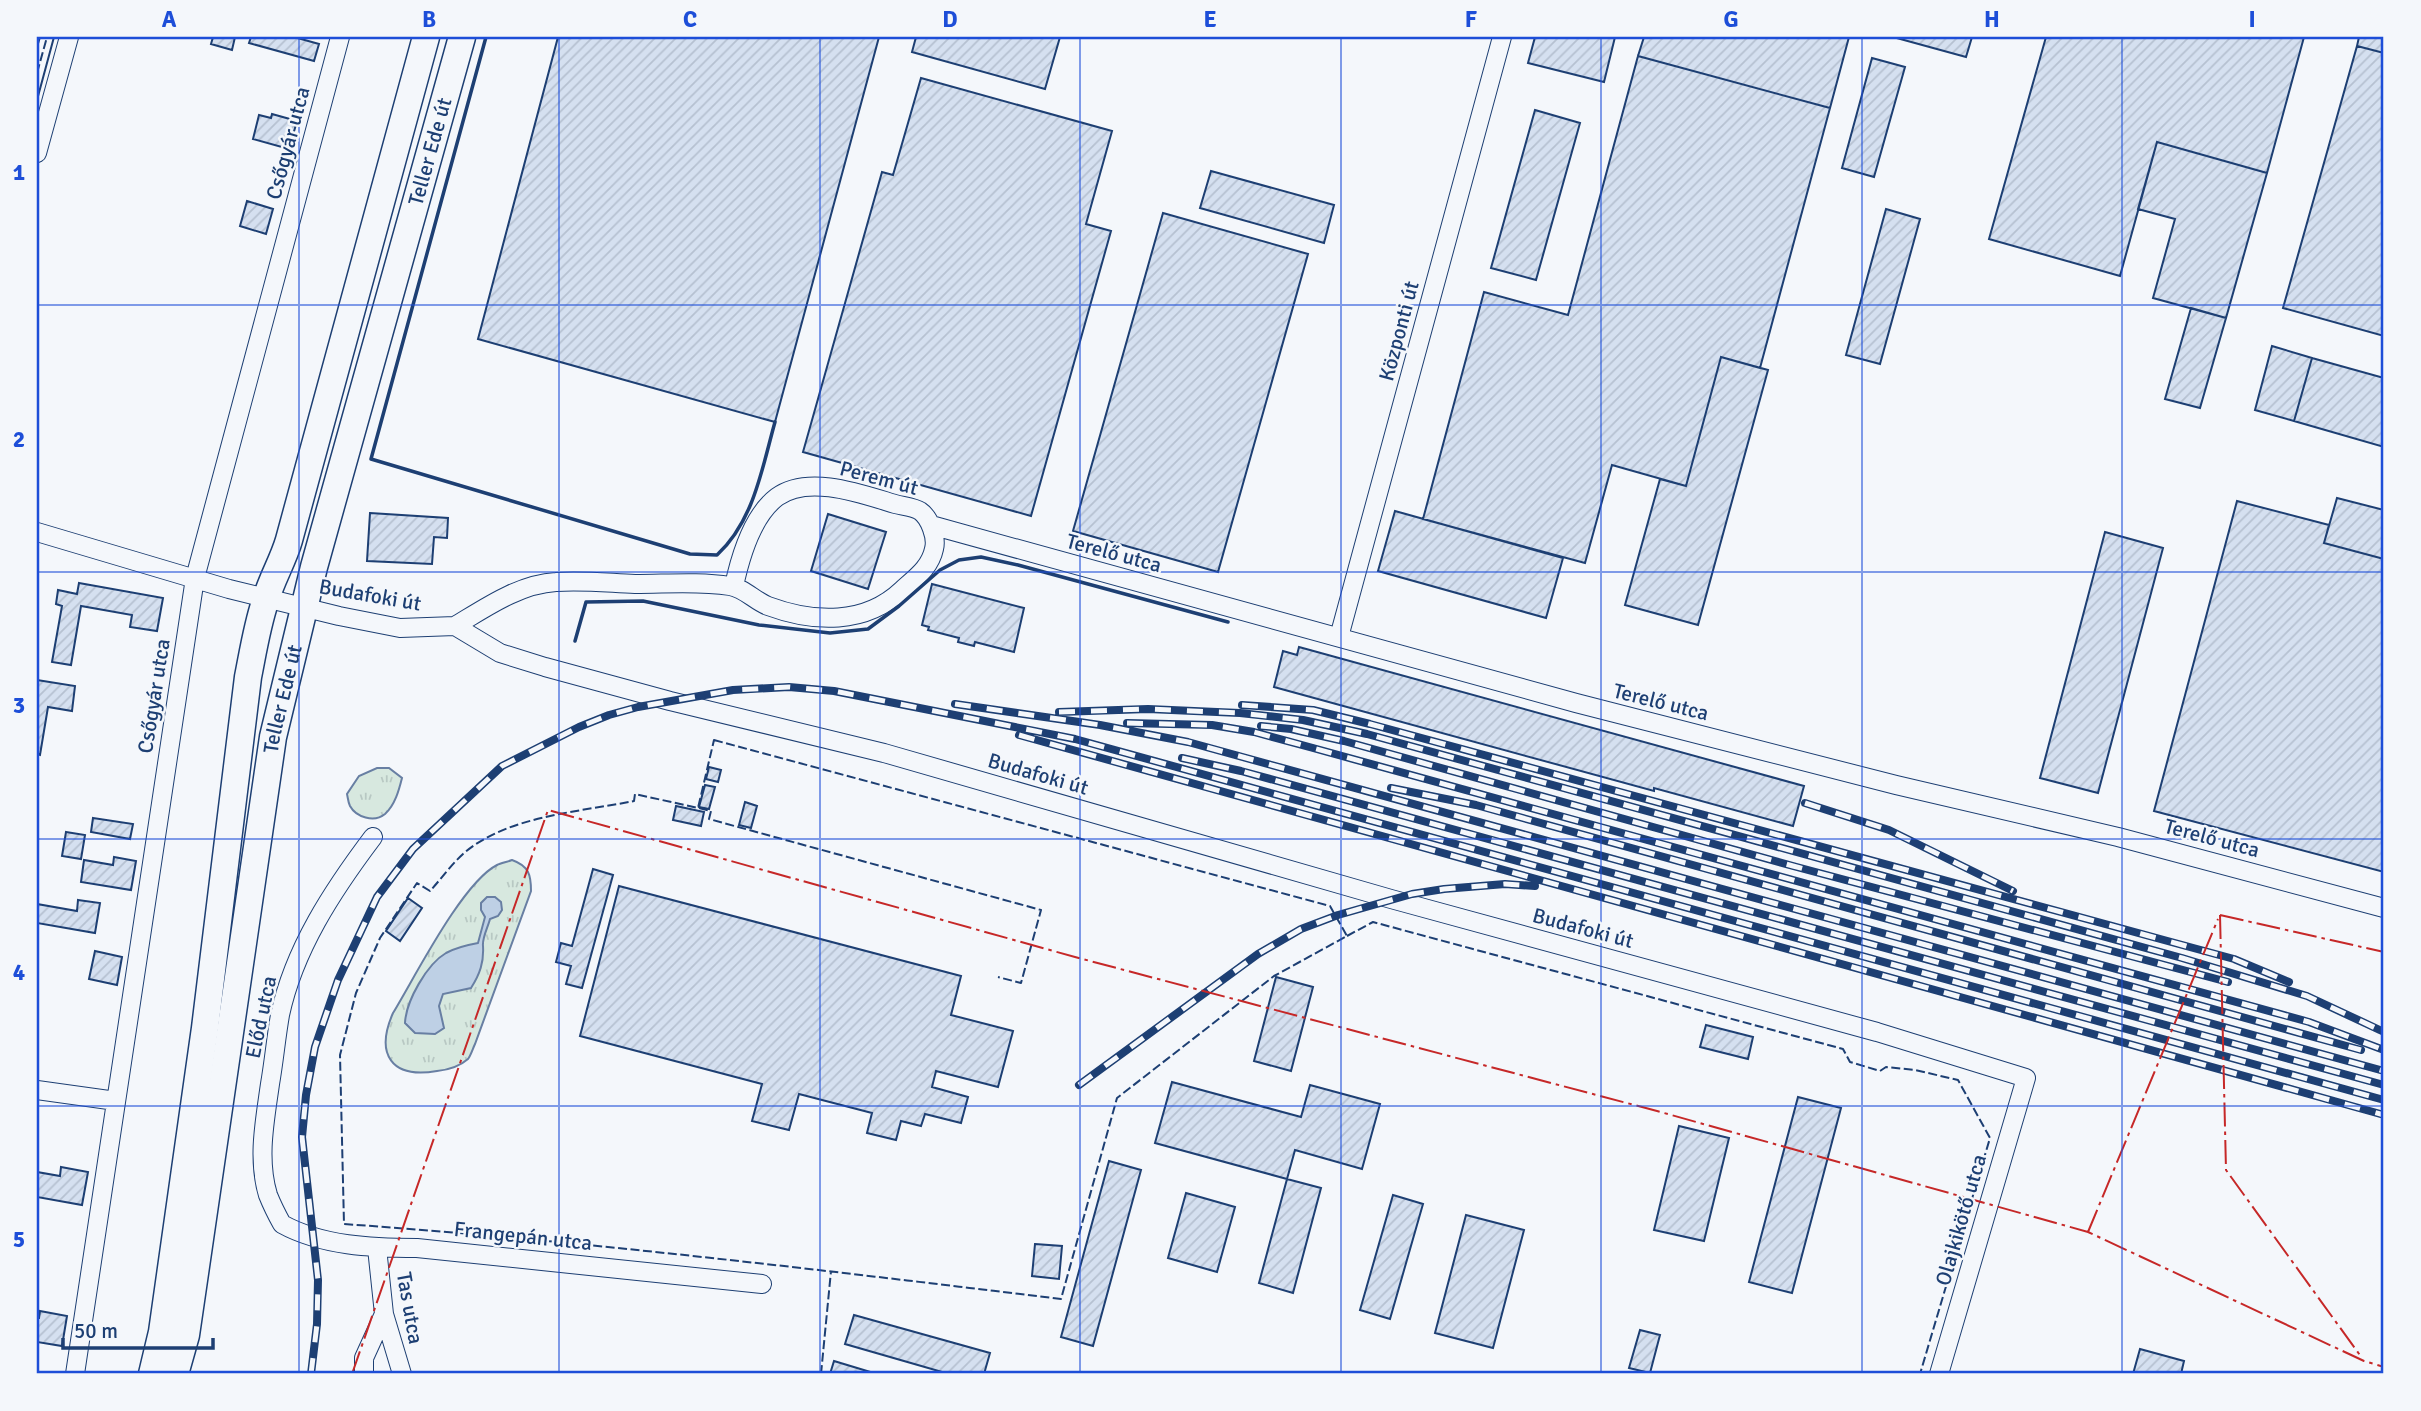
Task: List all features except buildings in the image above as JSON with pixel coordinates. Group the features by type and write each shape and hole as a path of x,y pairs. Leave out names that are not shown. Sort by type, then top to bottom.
{"main road":[{"name":"Teller Ede út","path":"152,1374 162,1332 205,1028 248,677 265,599 284,559 426,37"},
{"name":"Teller Ede út","path":"175,1374 186,1335 273,737 304,607 462,37"}],"street":[{"path":"37,153 69,37"},
{"name":"Csőgyár utca","path":"75,1374 195,578 340,37"},
{"name":"Központi út","path":"1339,637 1502,37"},
{"name":"Perem út","path":"455,626 509,595 552,582 734,586 767,605 804,616 832,618 866,614 891,601 926,568 935,539 930,525 920,511 834,487 802,487 778,496 767,508 748,538 734,586"},
{"name":"Terelő utca","path":"930,525 1639,720 1896,785 2118,837 2384,908"},
{"name":"Budafoki út","path":"37,532 265,599 400,628 455,626 500,653 558,671 884,753 1367,892 1864,1028 2026,1078"},
{"name":"Előd utca","path":"282,1224 269,1195 263,1165 264,1129 281,1014 294,971 315,925 345,874 373,837"},
{"name":"Olajkikötő utca","path":"1939,1374 2026,1078"},
{"path":"37,1090 116,1101"},
{"name":"Frangepán utca","path":"282,1224 314,1238 377,1248 417,1248 762,1284"},
{"name":"Tas utca","path":"377,1248 384,1314 402,1374"},
{"path":"363,1374 364,1359 384,1314"}],"green space":[{"path":"377,768 389,768 402,778 396,797 385,814 381,817 366,818 353,810 347,794 359,776"},
{"path":"512,860 528,872 531,891 469,1057 449,1069 421,1072 398,1067 387,1051 386,1040 393,1013 440,932 469,891 483,875 497,865"}],"water":[{"path":"487,897 495,897 501,902 502,910 498,916 490,919 483,940 481,968 474,983 471,988 443,994 439,1006 444,1028 435,1034 415,1033 405,1023 409,1004 419,984 432,965 446,953 478,943 485,917 481,903"}],"tram line":[{"path":"37,47 40,37"},
{"path":"37,100 54,37"}],"railway":[{"path":"311,1374 317,1324 318,1280 302,1137 306,1095 315,1047 338,980 377,897 413,849 502,766 609,715 638,707 733,690 789,687 834,691 1075,739 2384,1100"},
{"path":"955,704 1100,725 1188,742 2384,1071"},
{"path":"1242,705 1313,710 1370,724 2234,959 2289,982"},
{"path":"1059,712 1148,709 1240,713 1303,720 1367,734 2182,958 2307,996 2384,1032"},
{"path":"1127,723 1212,725 1254,732 2309,1022 2384,1050"},
{"path":"1261,726 1291,729 1344,741 1793,866 2228,982"},
{"path":"1019,735 2384,1115"},
{"path":"1182,758 1241,771 2384,1085"},
{"path":"1391,788 1476,805 2361,1050"},
{"path":"1805,803 1889,830 2013,891"},
{"path":"1079,1085 1258,954 1301,929 1338,915 1412,894 1505,884 1535,886"}],"fence":[{"path":"37,73 47,37"},
{"path":"714,740 1330,906 1347,936 1274,976 1117,1098 1061,1299 613,1248 344,1224 340,1055 356,993 380,938 417,883 430,891 459,858 480,841 500,831 544,817 634,801 635,794 698,808 714,740"},
{"path":"699,808 711,811 709,819 1041,910 1021,983 998,977"},
{"path":"1347,936 1373,922 1843,1049 1850,1062 1880,1071 1886,1067 1915,1070 1958,1080 1990,1138 1920,1374"},
{"path":"821,1374 831,1271"}],"wall":[{"path":"486,37 371,459 690,554 717,555 730,541 748,510 761,475 775,422"},
{"path":"575,641 586,602 643,601 759,625 830,633 868,629 940,570 959,560 981,557 1228,622"}],"power":[{"path":"352,1374 548,810 1075,957 1657,1111 2088,1232 2364,1361 2384,1367"},
{"path":"2220,915 2226,1170 2362,1358"},
{"path":"2220,915 2384,952"},
{"path":"2088,1232 2218,919"}]}
